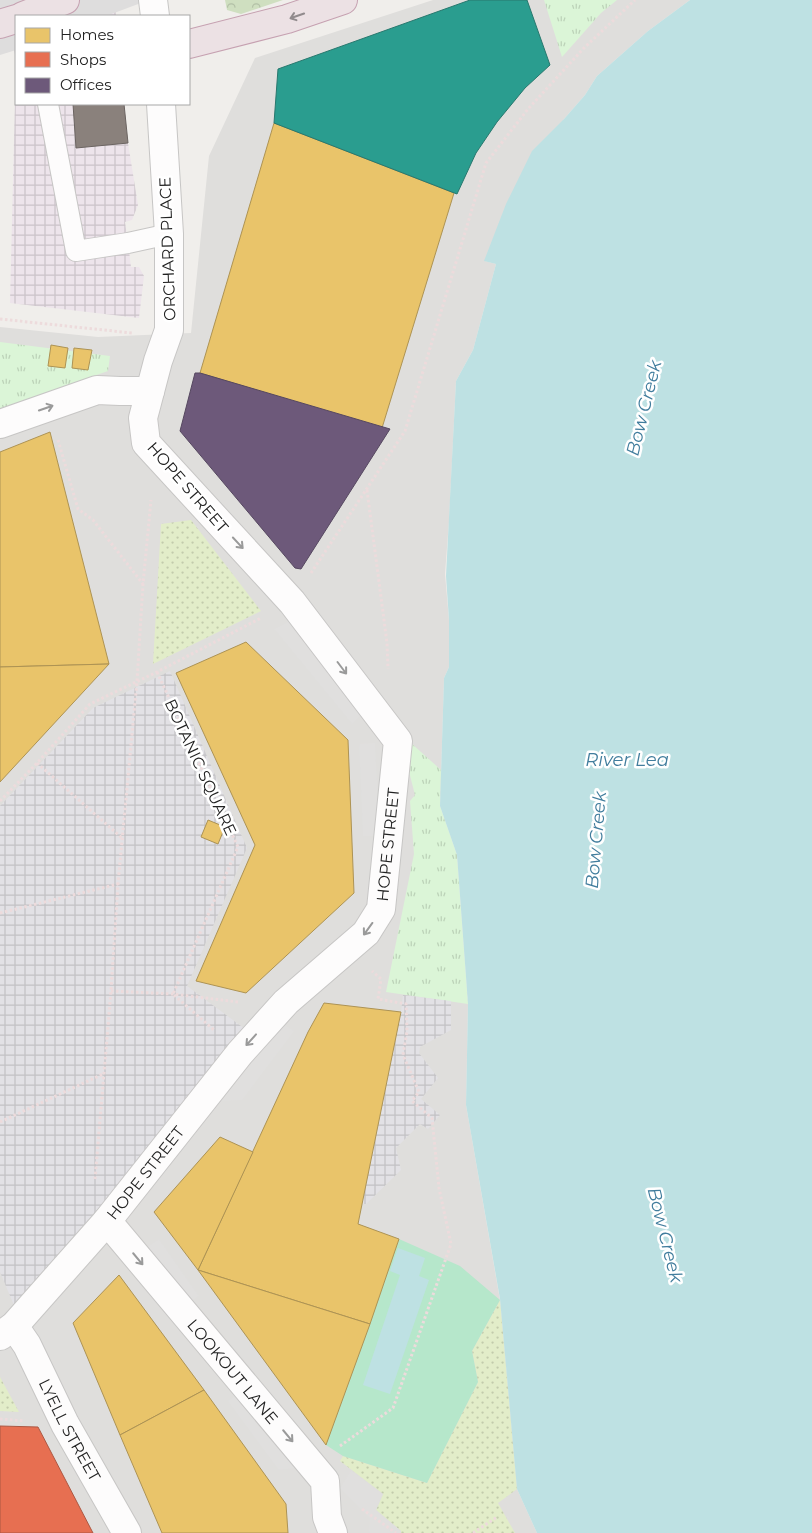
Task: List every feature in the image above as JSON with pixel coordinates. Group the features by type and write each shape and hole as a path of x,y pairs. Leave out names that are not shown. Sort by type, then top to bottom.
{"highway":[{"path":"26,15 66,0"},
{"path":"190,44 287,19 343,0"},
{"path":"0,24 15,19"}],"street":[{"path":"153,0 155,15"},
{"name":"ORCHARD PLACE","path":"150,391 169,330 168,234 161,105"},
{"path":"0,424 97,390 120,392 150,391"},
{"name":"HOPE STREET","path":"7,1331 107,1221 240,1053 281,1007 366,933 381,909 398,741 292,602 146,443 143,418 150,391"},
{"name":"LOOKOUT LANE","path":"107,1221 325,1481 327,1517 333,1533"},
{"name":"LYELL STREET","path":"7,1331 27,1346 65,1424 127,1533"}],"lane":[{"path":"48,105 76,251 168,234"}],"path":[{"path":"0,801 90,704 157,672 292,602 405,430 450,288 486,163 528,109 584,48 635,0"},
{"path":"0,319 140,334"},
{"path":"107,1221 94,1194 103,1074 112,991 118,884 137,681 154,452"},
{"path":"68,475 78,508 93,520 143,584"},
{"path":"366,488 387,643 388,673"},
{"name":"BOTANIC SQUARE","path":"157,672 238,847 173,994"},
{"path":"37,763 123,838"},
{"path":"0,913 118,884"},
{"path":"334,1450 392,1408 451,1244 439,1188 432,1118 412,1101 419,1092 403,1055 407,1031 406,1004 378,999 381,979 347,950"},
{"path":"112,991 173,994 281,1007"},
{"path":"173,994 240,1053"},
{"path":"0,1122 103,1074"},
{"path":"473,1533 497,1517"}],"shaded area":[{"path":"4,0 115,0 116,15 15,15 15,54"},
{"path":"433,0 690,0 648,31 597,76 585,95 564,119 485,261 496,264 473,350 456,381 445,574 449,620 449,667 444,678 440,806 468,1004 466,1105 500,1300 517,1489 537,1533 0,1533 0,327 98,337 191,333 209,156 255,58"},
{"path":"15,100 15,105 124,105 138,205 132,220 125,222 131,267 139,267 144,276 139,318 10,303"},
{"path":"290,621 365,712 352,724 274,629"},
{"path":"170,671 247,848 187,986 245,1029 118,1193 16,1310 0,1272 0,806 93,708"},
{"path":"375,743 380,836 363,836 359,744"},
{"path":"403,995 451,1001 451,1030 420,1047 419,1053 438,1078 421,1099 440,1115 428,1129 420,1124 396,1148 401,1170 366,1204 362,1204 401,1012"},
{"path":"278,1021 294,1031 242,1100 218,1101"},
{"path":"159,1239 199,1296 188,1304 147,1247"},
{"path":"241,1392 296,1468 279,1470 228,1401"},
{"path":"351,1470 383,1494 376,1510 401,1533 369,1533 370,1518 340,1488"}],"green space":[{"path":"225,0 283,0 241,14 227,10"},
{"path":"544,0 617,0 601,13 562,57"},
{"path":"0,342 110,356 108,371 39,395 0,414"},
{"path":"191,520 261,611 153,664 161,524"},
{"path":"411,743 441,770 440,806 457,855 468,1004 386,992 414,854 410,801 415,795 404,752"},
{"path":"399,1239 460,1266 500,1300 472,1351 478,1382 427,1483 343,1456 326,1445"},
{"path":"500,1300 517,1489 498,1503 515,1533 401,1533 376,1510 383,1494 340,1461 343,1456 427,1483 478,1382 472,1351"},
{"path":"0,1377 19,1412 0,1411"}],"water":[{"name":"River Lea","path":"690,0 812,0 812,1533 537,1533 517,1489 500,1299 466,1105 468,1004 457,855 440,806 444,678 449,667 449,620 446,576 456,381 473,350 496,264 484,261 506,204 532,151 585,95 597,76 648,31"},
{"path":"398,1248 425,1258 419,1276 429,1280 390,1394 363,1385 400,1275 390,1271"}],"pier":[{"path":"0,0 149,0 109,15 15,15 15,50 0,55"}],"building: Homes":[{"path":"274,123 454,193 382,428 200,373"},
{"path":"51,345 68,348 65,368 48,366"},
{"path":"74,348 92,350 88,370 72,368"},
{"path":"50,432 109,664 0,667 0,452"},
{"path":"246,642 348,740 354,893 246,993 196,981 255,845 176,673"},
{"path":"109,664 0,782 0,667"},
{"path":"208,820 225,827 218,844 201,837"},
{"path":"324,1003 401,1012 358,1224 399,1239 370,1324 198,1270 308,1032"},
{"path":"220,1137 253,1152 198,1270 154,1212"},
{"path":"198,1270 370,1324 326,1445"},
{"path":"119,1275 204,1390 120,1435 73,1323"},
{"path":"204,1390 286,1504 288,1533 162,1533 120,1435"}],"building: Shops":[{"path":"0,1426 38,1427 93,1533 0,1533"}],"building: Offices":[{"path":"195,373 390,429 301,569 295,568 180,431"}],"building: Schools":[{"path":"470,0 527,0 550,65 525,88 497,122 476,153 457,194 274,123 278,69"}],"building: Industry":[{"path":"73,105 124,105 128,143 76,148"}],"water label":[{"name":"Bow Creek","path":"644,408"},
{"name":"Bow Creek","path":"596,840"},
{"name":"Bow Creek","path":"665,1235"}]}
